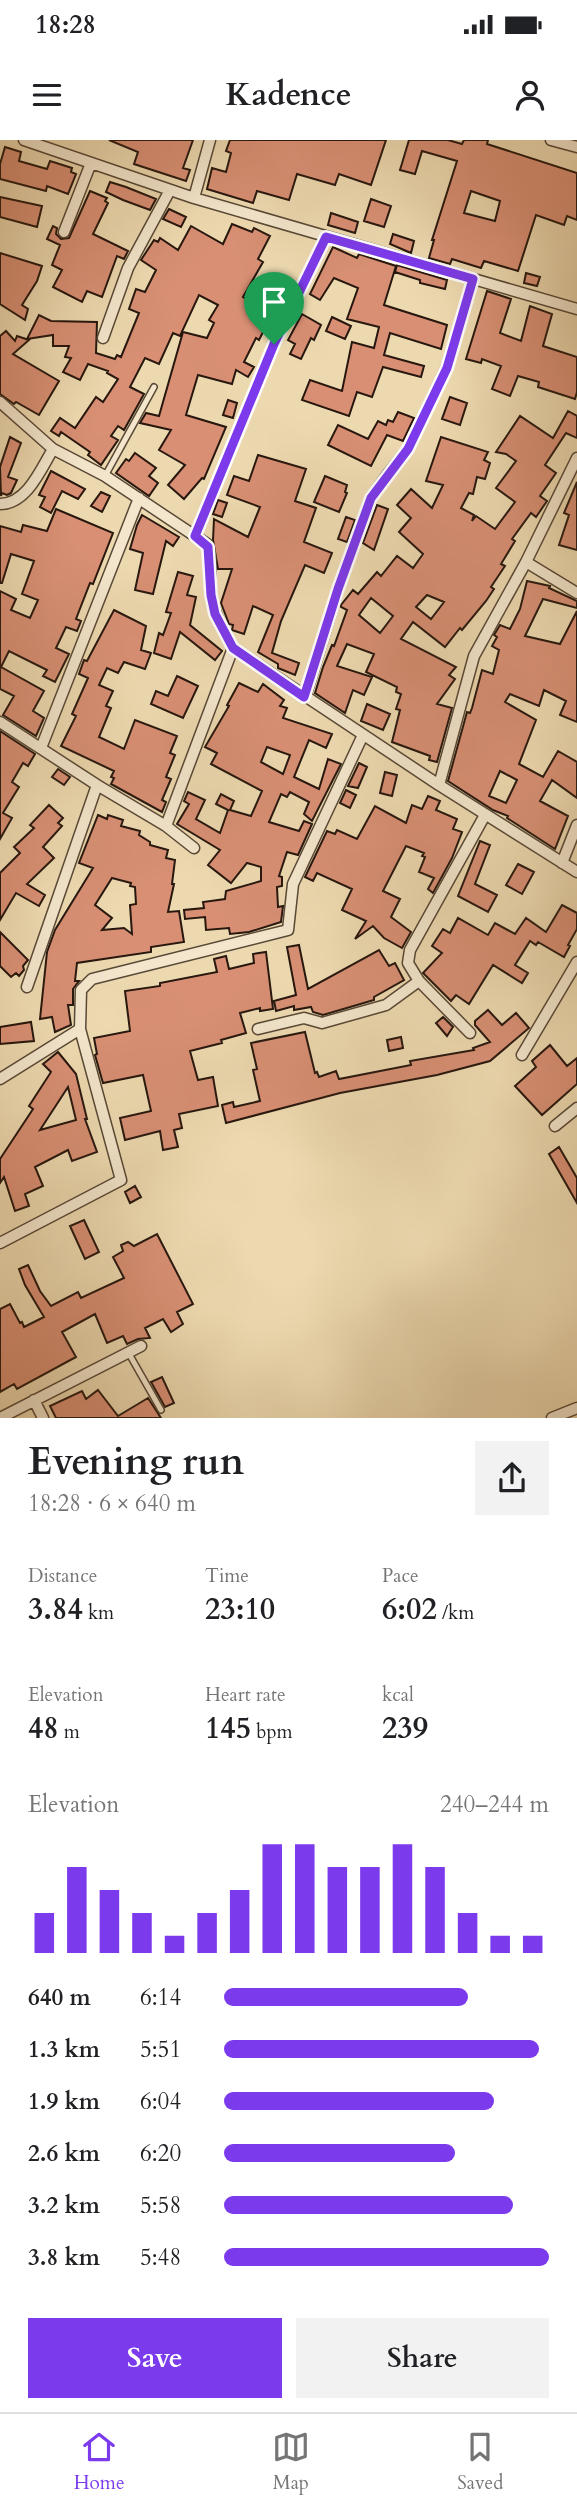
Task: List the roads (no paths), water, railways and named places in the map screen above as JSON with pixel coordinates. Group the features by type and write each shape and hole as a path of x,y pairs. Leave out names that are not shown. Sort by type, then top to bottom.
{"street":[{"path":"24,140 194,198 577,309"},
{"path":"194,198 210,140"},
{"path":"551,140 577,147"},
{"path":"64,232 91,163"},
{"path":"103,338 128,268 170,190"},
{"path":"195,536 274,344 326,237"},
{"path":"304,697 338,589 371,498 408,449 447,368 473,279"},
{"path":"0,402 53,449 105,476 208,547 215,614 233,648 485,815 577,872"},
{"path":"0,504 13,503 26,490 53,449"},
{"path":"439,785 474,656 526,562 577,460"},
{"path":"41,748 139,498"},
{"path":"526,562 577,593"},
{"path":"166,826 233,648"},
{"path":"0,722 166,826 194,848"},
{"path":"0,1243 121,1180 80,1029 81,990 92,979 288,930 293,884 363,735"},
{"path":"27,987 97,785"},
{"path":"470,1033 419,981 408,963 410,950 485,815"},
{"path":"562,863 577,825"},
{"path":"522,1055 577,962"},
{"path":"258,1029 304,1018 322,1023 386,1006 419,981"},
{"path":"0,1079 80,1029"},
{"path":"555,1126 577,1108"},
{"path":"0,1418 141,1346"},
{"path":"34,1400 43,1418"},
{"path":"552,1418 577,1408"}],"lane":[{"path":"105,476 154,387"},
{"path":"128,1352 161,1410"}]}
